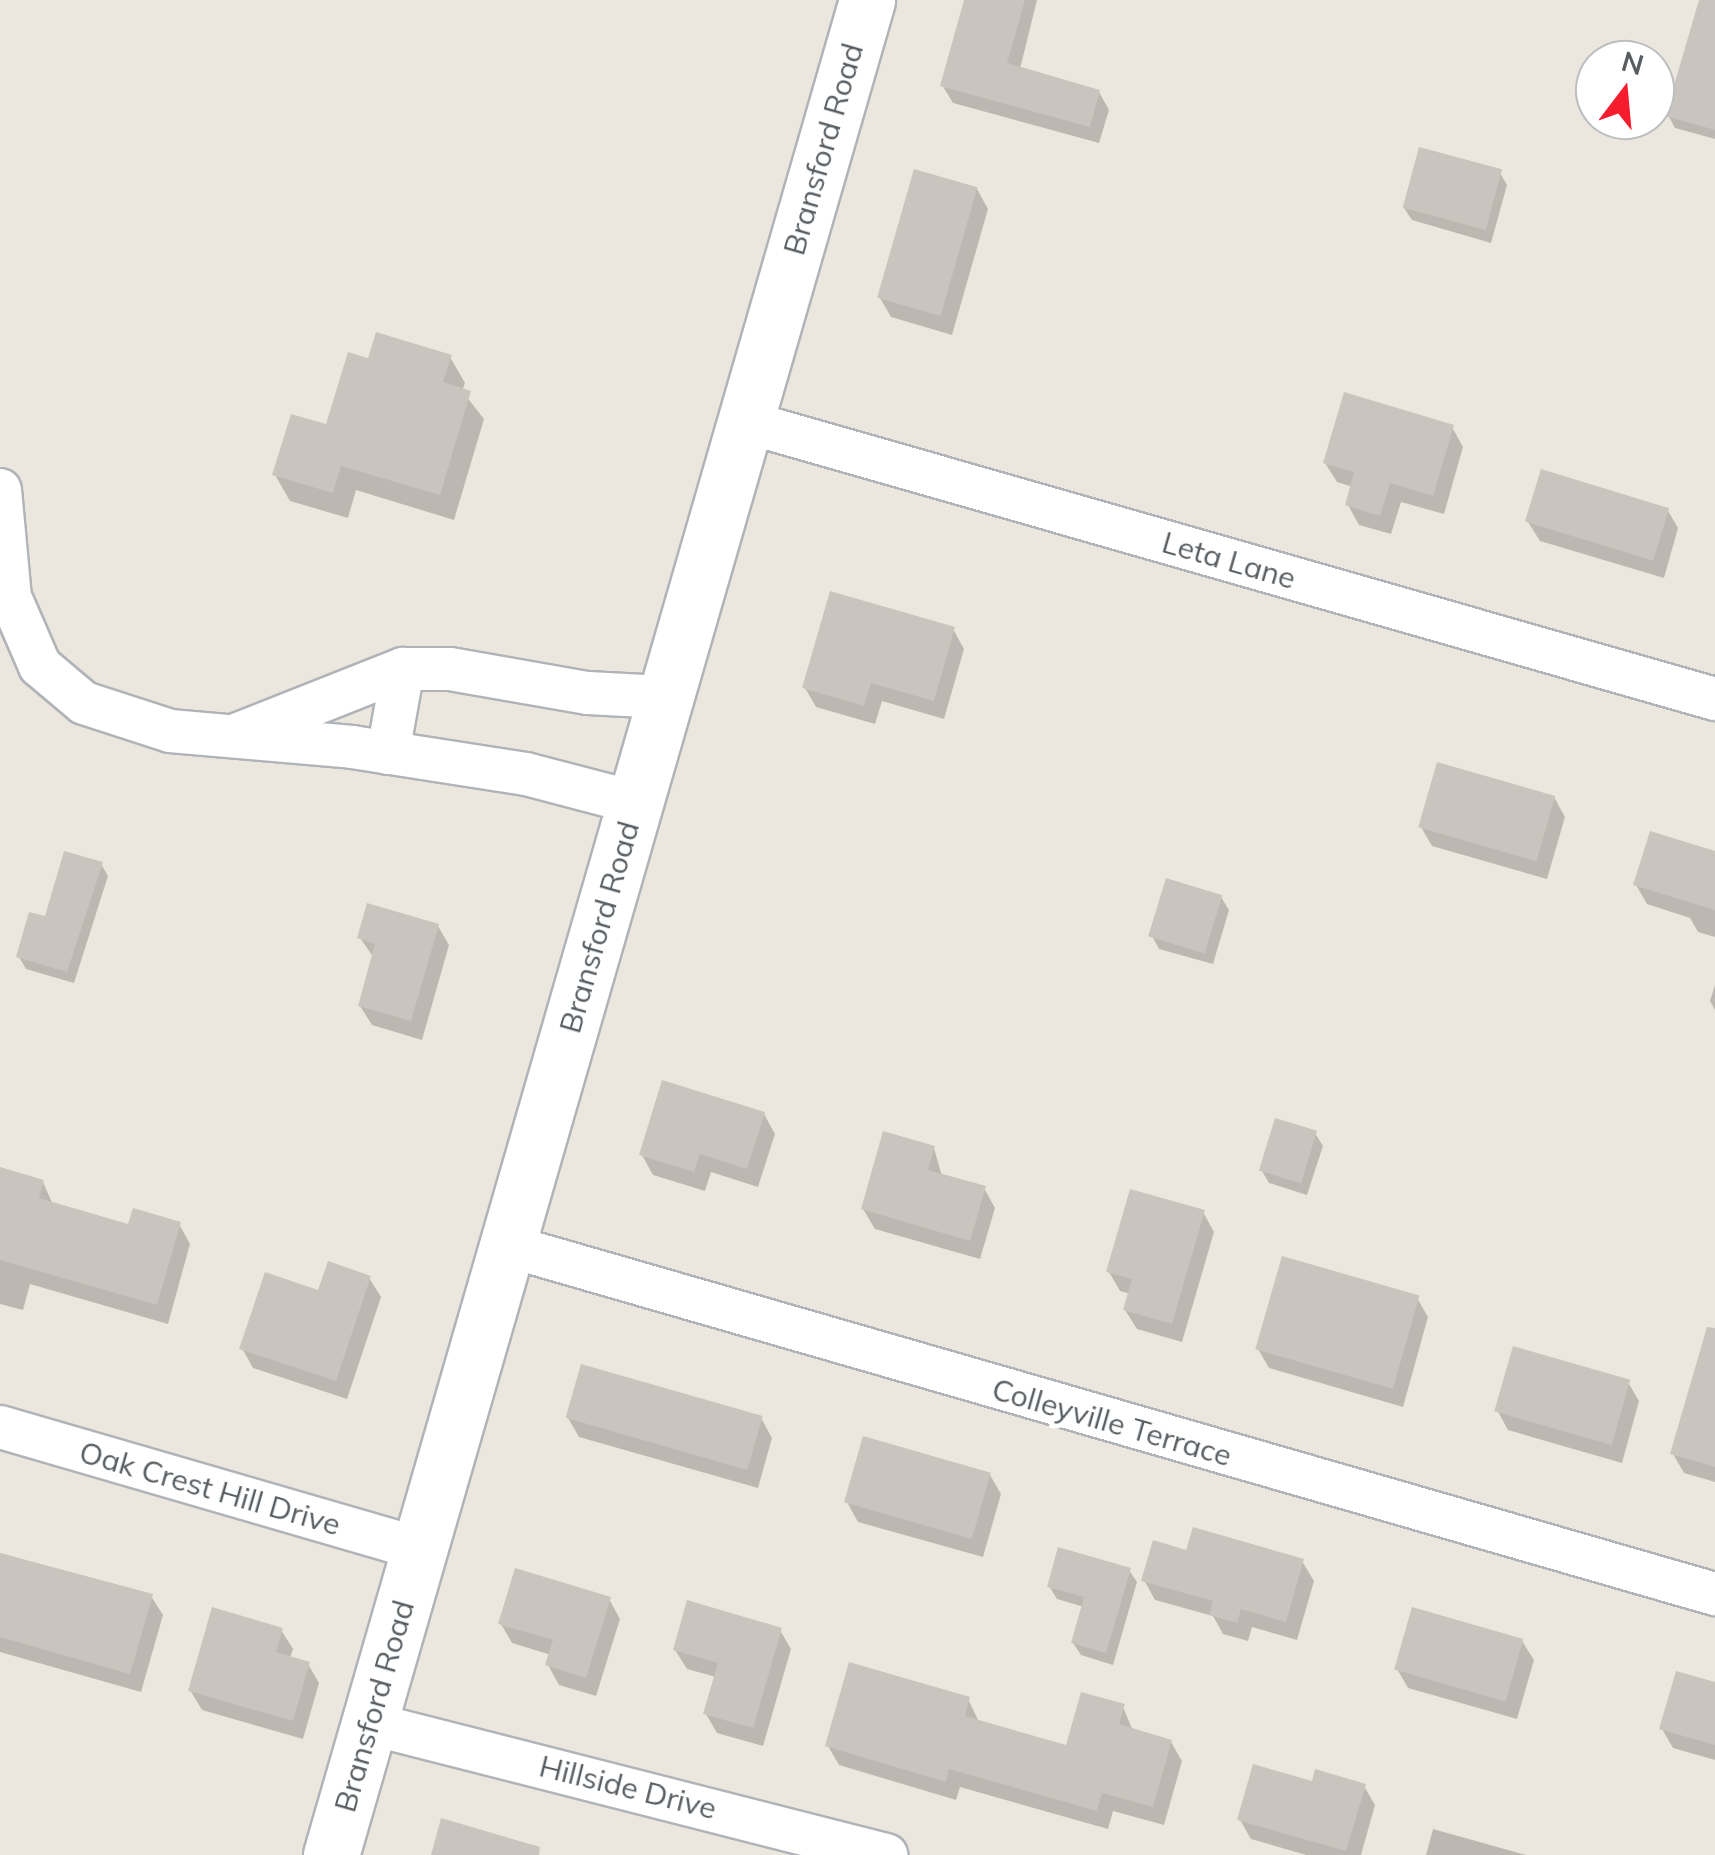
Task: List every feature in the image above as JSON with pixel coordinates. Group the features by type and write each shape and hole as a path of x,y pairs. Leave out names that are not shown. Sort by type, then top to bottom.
{"street":[{"name":"Bransford Road","path":"331,1855 866,0"},
{"name":"Leta Lane","path":"744,421 1715,699"},
{"path":"0,490 10,597 40,666 84,703 170,731 227,740 388,753 526,774 634,802"},
{"path":"227,740 403,669 450,668 588,694 663,697"},
{"path":"388,753 403,669"},
{"name":"Colleyville Terrace","path":"509,1246 1715,1594"},
{"name":"Oak Crest Hill Drive","path":"0,1426 420,1549"},
{"name":"Hillside Drive","path":"368,1724 886,1855"}],"building":[{"path":"964,0 1025,0 1007,63 1100,90 1090,127 940,86"},
{"path":"1699,0 1715,0 1715,130 1675,119 1675,82"},
{"path":"1419,147 1502,169 1486,230 1403,208"},
{"path":"914,169 977,187 941,316 877,298"},
{"path":"376,332 452,355 443,382 471,391 440,495 341,466 333,493 272,475 291,414 326,424 348,352 368,358"},
{"path":"1344,392 1454,425 1433,496 1390,483 1380,516 1345,505 1354,472 1323,463"},
{"path":"1541,469 1669,508 1653,561 1525,522"},
{"path":"830,591 955,627 934,701 871,683 864,706 802,688"},
{"path":"1437,762 1555,796 1536,861 1418,827"},
{"path":"1650,831 1715,851 1715,910 1633,885"},
{"path":"64,851 103,862 67,972 16,957 29,912 45,916"},
{"path":"1166,878 1222,895 1205,954 1148,936"},
{"path":"367,903 439,924 411,1021 358,1006 375,944 357,938"},
{"path":"662,1080 765,1112 747,1169 700,1154 694,1172 639,1155"},
{"path":"1275,1118 1317,1131 1301,1183 1259,1171"},
{"path":"883,1131 935,1146 928,1170 986,1186 970,1241 861,1209"},
{"path":"0,1167 44,1180 39,1198 128,1224 133,1208 181,1222 157,1305 0,1260"},
{"path":"1130,1189 1205,1210 1172,1324 1123,1310 1132,1279 1106,1272"},
{"path":"1282,1256 1419,1295 1393,1389 1255,1349"},
{"path":"328,1261 371,1276 336,1381 239,1349 265,1272 318,1290"},
{"path":"1707,1327 1715,1328 1715,1467 1670,1454"},
{"path":"1513,1346 1630,1380 1612,1445 1494,1411"},
{"path":"581,1364 763,1416 747,1470 566,1418"},
{"path":"863,1436 991,1473 972,1539 844,1502"},
{"path":"1193,1527 1304,1559 1286,1622 1241,1609 1237,1623 1209,1615 1213,1601 1141,1581 1153,1540 1186,1550"},
{"path":"1058,1547 1131,1568 1106,1653 1071,1643 1084,1597 1047,1587"},
{"path":"0,1553 153,1594 130,1674 0,1637"},
{"path":"515,1568 611,1597 586,1678 545,1665 553,1640 498,1624"},
{"path":"687,1600 782,1628 753,1728 703,1714 718,1663 673,1650"},
{"path":"212,1607 283,1628 276,1652 310,1662 293,1721 188,1691"},
{"path":"1412,1607 1524,1639 1506,1701 1394,1669"},
{"path":"849,1662 970,1697 965,1716 1066,1745 1081,1692 1125,1704 1119,1724 1172,1740 1153,1807 1102,1793 1097,1811 949,1769 946,1782 825,1746"},
{"path":"1676,1671 1715,1682 1715,1745 1659,1729"},
{"path":"1253,1764 1312,1781 1315,1769 1366,1784 1346,1851 1237,1820"},
{"path":"441,1818 540,1847 539,1855 431,1855"}]}
